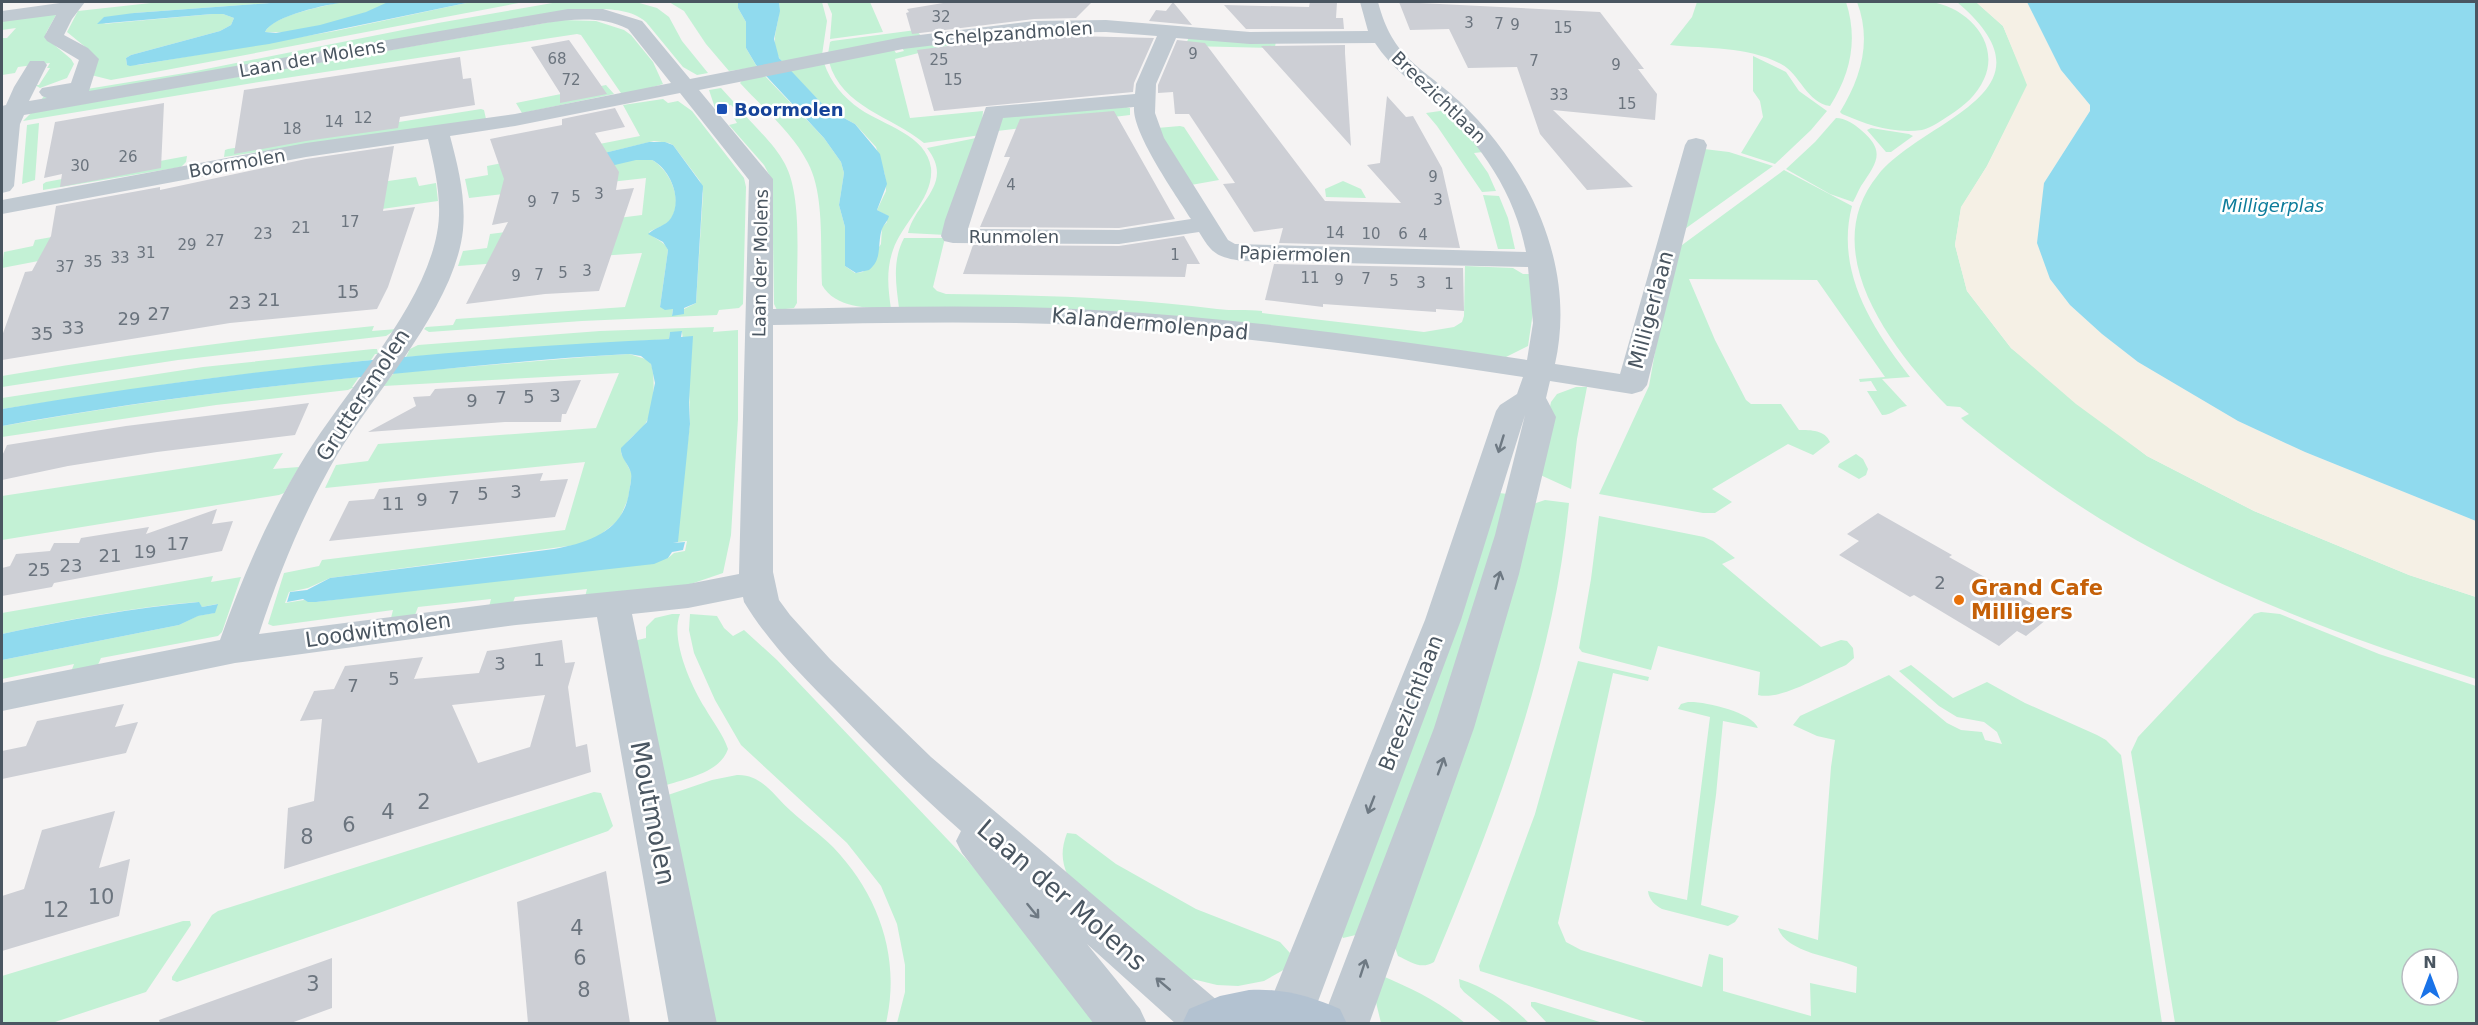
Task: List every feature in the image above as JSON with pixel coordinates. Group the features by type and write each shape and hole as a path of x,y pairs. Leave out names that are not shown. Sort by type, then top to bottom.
{"main road":[{"path":"1207,1023 1234,1014 1262,1010 1307,1018"}],"street":[{"name":"Breezichtlaan","path":"1345,1023 1366,958 1413,842 1458,718 1525,489 1541,417 1535,385 1547,330 1537,238 1519,193 1497,156 1467,120 1403,63 1380,37 1369,2"},
{"path":"2,16 74,4"},
{"path":"16,101 80,88 89,60 81,50 54,37 63,18 74,4"},
{"name":"Laan der Molens","path":"16,101 569,14 599,15 630,22 640,29 761,179 756,572 762,602 777,624 817,668 917,768 1207,1023"},
{"name":"Schelpzandmolen","path":"686,86 903,43 1110,18 1169,31 1250,38 1380,37"},
{"name":"Papiermolen","path":"1169,31 1152,68 1144,100 1144,113 1153,138 1219,245 1228,251 1541,260"},
{"path":"2,186 9,124 16,101 37,65"},
{"name":"Boormolen","path":"2,207 306,150 438,133 515,120 686,86"},
{"name":"Runmolen","path":"1144,100 991,101 988,136 962,203 953,236 1119,237 1206,224"},
{"name":"Gruttersmolen","path":"235,650 262,570 298,495 381,367 439,271 450,232 449,190 438,133"},
{"name":"Milligerlaan","path":"1535,385 1632,385 1696,145"},
{"name":"Kalandermolenpad","path":"759,316 983,314 1141,321 1439,355 1535,385"},
{"name":"Breezichtlaan","path":"1307,1018 1443,620 1511,411 1535,385"},
{"name":"Loodwitmolen","path":"2,697 235,650 426,624 688,596 758,582"},
{"name":"Moutmolen","path":"612,603 693,1023"},
{"name":"Laan der Molens","path":"917,768 1123,1023"}],"green space":[{"path":"160,2 284,2 134,13 103,24 212,14 223,14 234,18 231,25 220,31 131,55 126,58 127,65 335,31 471,2 524,2 111,80 91,75 89,50 67,32 78,11"},
{"path":"340,2 389,2 328,25 294,31 265,32 270,26 288,16"},
{"path":"558,2 636,2 657,8 669,17 682,41 708,73 697,75 683,67 640,17 618,10 586,9 41,100 44,96 191,72 438,23"},
{"path":"669,2 738,2 738,8 746,22 746,48 757,67 729,71 706,44 684,11"},
{"path":"779,2 822,2 827,21 822,55 782,62 775,47"},
{"path":"827,2 870,2 883,32 830,39 832,14"},
{"path":"1697,2 1846,2 1852,29 1850,56 1843,81 1830,106 1815,100 1788,69 1768,58 1727,49 1670,45 1692,17"},
{"path":"1857,2 1930,2 1943,5 1967,18 1984,39 1988,52 1988,65 1978,90 1955,112 1922,130 1901,131 1881,128 1842,114 1840,112 1859,73 1864,45 1864,31"},
{"path":"1957,2 1976,2 2003,26 2028,85 1987,166 1961,208 1955,245 1967,291 2011,348 2147,456 2254,511 2409,575 2476,597 2476,679 2384,649 2292,614 2202,575 2159,553 2077,504 2001,451 1961,418 1969,414 1960,407 1947,406 1905,357 1885,329 1869,298 1858,267 1855,236 1861,205 1878,175 1899,155 1975,101 1991,82 1996,59 1986,33"},
{"path":"28,14 56,15 46,33 46,38 74,64 67,78 40,88 35,85 39,85 50,68 47,68 50,63 18,67 15,73 2,75 2,38 7,38 16,28 2,30 2,17"},
{"path":"562,20 596,21 624,30 631,35 653,62 663,84 623,96 581,35 577,34 259,82 23,121 31,113"},
{"path":"916,30 922,37 828,54 832,41"},
{"path":"1189,37 1276,41 1275,47 1272,48 1188,46 1186,44"},
{"path":"961,41 895,59 910,118 983,111 981,135 924,143 856,101 836,78 829,62 894,50 896,53 904,51 902,48"},
{"path":"1753,56 1786,72 1799,91 1827,111 1811,130 1775,164 1741,153 1763,117 1760,101 1753,91"},
{"path":"824,63 834,83 848,100 869,115 913,139 928,157 931,168 928,190 897,240 891,257 888,279 891,309 862,307 843,302 828,293 822,285 821,222 817,190 808,163 794,141 777,121 740,83 745,77 765,76 824,138 841,162 844,173 839,205 845,227 845,266 855,273 863,272 881,244 882,227 887,222 886,215 877,210 886,191 885,175 876,147 855,124 827,109 790,71"},
{"path":"606,85 614,94 522,113 516,103"},
{"path":"721,88 742,111 738,112 731,105 715,108 709,90"},
{"path":"663,99 668,103 678,101 692,111 744,178 746,187 743,304 739,308 719,310 717,315 582,321 429,332 424,329 453,325 456,319 625,307 642,253 458,266 463,251 487,248 490,234 642,215 646,178 469,198 465,179 488,175 487,166 640,136 623,105","holes":["654,141 673,145 700,181 703,193 696,303 672,315 673,309 660,307 668,250 649,232 668,222 674,212 675,195 669,178 664,170 652,160 588,157"]},
{"path":"1130,108 1130,115 997,131 996,122 1006,116"},
{"path":"484,110 486,119 224,157 225,150 228,149"},
{"path":"1447,110 1483,152 1474,153 1488,173 1496,191 1482,192 1426,113"},
{"path":"740,114 744,114 771,144 781,157 791,178 797,231 797,303 794,308 777,310 774,304 772,180 764,165 729,125 737,123 734,118 741,117"},
{"path":"1836,118 1843,119 1861,130 1874,145 1876,151 1871,171 1853,202 1830,194 1786,169 1815,142"},
{"path":"39,123 35,180 22,184 27,125"},
{"path":"1184,127 1219,180 1191,185 1157,128"},
{"path":"1871,128 1913,136 1891,152 1886,152 1867,130"},
{"path":"976,138 946,235 908,233 935,182 937,172 935,161 927,148"},
{"path":"1704,149 1729,152 1773,166 1682,231"},
{"path":"187,156 186,162 181,167 43,190 43,184 46,182"},
{"path":"1784,170 1852,206 1848,230 1853,276 1870,318 1910,377 1882,379 1907,406 1882,415 1867,391 1877,391 1871,381 1860,382 1859,379 1885,377 1817,280 1689,279 1715,340 1746,400 1751,404 1781,404 1799,430 1821,433 1830,442 1813,455 1788,444 1712,489 1732,502 1715,513 1703,513 1599,494 1649,386 1666,290 1678,248"},
{"path":"416,177 419,186 436,183 438,201 101,249 2,268 4,252 33,246 35,240 278,197"},
{"path":"1343,181 1361,189 1366,198 1326,197 1325,189"},
{"path":"1483,195 1499,196 1508,218 1515,249 1498,249"},
{"path":"904,238 945,238 933,287 946,294 1116,299 1223,310 1262,311 1262,313 1424,332 1454,327 1462,322 1465,266 1513,268 1523,274 1531,274 1533,312 1528,346 1506,357 899,308 896,264"},
{"path":"374,326 372,331 397,329 386,336 178,360 2,387 2,376 48,368 234,342"},
{"path":"714,327 713,332 738,330 738,419 731,535 723,573 682,587 585,597 587,589 515,597 512,605 489,607 491,599 418,607 415,615 391,618 393,610 273,626 268,624 284,573 319,566 322,560 565,530 585,462 325,488 336,465 368,461 378,444 596,428 619,373 383,386 394,373 629,354 649,360 654,382 651,411 645,424 629,440 621,453 632,474 628,499 619,520 596,538 576,545 330,578 308,588 289,592 285,603 304,600 316,602 668,558 674,553 685,551 687,541 678,542 677,526 690,424 689,386 682,332 670,332 669,339 406,357 409,351 406,351 418,345 600,331"},
{"path":"377,349 378,354 375,354 371,360 196,380 2,409 2,398 203,367"},
{"path":"359,377 352,387 354,387 348,390 216,405 2,437 2,426 46,418 180,398"},
{"path":"1576,387 1587,387 1577,439 1571,489 1536,473 1551,402 1557,394"},
{"path":"283,453 273,469 299,467 284,493 279,495 2,540 2,496"},
{"path":"1856,454 1863,459 1868,469 1866,475 1859,479 1838,467 1839,464"},
{"path":"1499,493 1508,494 1468,643 1360,934 1343,938 1339,932"},
{"path":"1545,500 1569,503 1550,622 1536,680 1500,794 1434,962 1425,965 1416,964 1398,956 1392,939 1530,505"},
{"path":"1599,516 1704,537 1713,541 1735,558 1722,564 1821,647 1841,640 1847,641 1853,648 1854,658 1846,665 1802,686 1767,696 1758,695 1760,672 1658,646 1651,670 1582,652 1579,648"},
{"path":"213,576 211,582 241,577 222,632 218,636 101,658 97,667 71,672 74,664 2,679 2,660 179,625 197,616 214,613 217,604 202,607 198,602 148,607 2,634 2,613"},
{"path":"2261,612 2280,614 2379,654 2476,686 2476,1023 2175,1023 2131,752 2138,737 2254,614"},
{"path":"680,614 678,636 688,675 728,749 718,764 710,769 691,778 663,786 634,641 646,638 646,627 655,618"},
{"path":"690,614 717,616 724,628 733,636 744,630 777,660 968,861 1105,1023 897,1023 905,992 905,965 897,924 881,886 847,843 741,745 715,700 694,653 689,630"},
{"path":"1578,661 1649,677 1648,681 1613,673 1558,923 1566,942 1581,950 1702,987 1709,954 1723,958 1723,991 1811,1016 1810,983 1856,993 1857,967 1801,949 1783,936 1778,928 1818,940 1835,740 1817,736 1793,725 1800,716 1889,675 1947,723 1961,730 1982,732 1985,740 2002,744 1997,732 1984,722 1957,717 1939,706 1899,671 1911,665 1953,698 1987,682 2025,703 2097,735 2106,740 2121,755 2162,1023 1649,1023 1480,971 1479,966 1535,814"},
{"path":"1705,703 1737,712 1754,722 1758,728 1723,721 1716,795 1701,905 1739,916 1728,926 1662,909 1653,902 1648,891 1687,900 1710,717 1678,709 1681,704"},
{"path":"737,775 754,778 767,787 833,847 863,886 874,907 888,951 891,975 886,1023 711,1023 665,796 712,780"},
{"path":"594,792 601,793 613,826 608,831 379,913 177,982 172,980 212,915 218,911"},
{"path":"1067,833 1076,834 1116,864 1196,909 1280,942 1290,953 1287,968 1264,981 1238,986 1217,985 1180,976 1068,876 1063,855"},
{"path":"183,921 190,921 191,925 146,992 52,1023 2,1023 2,976"},
{"path":"1380,975 1425,996 1446,1008 1465,1023 1381,1023 1374,994"},
{"path":"1459,979 1497,996 1529,1023 1502,1023 1464,992 1460,987"},
{"path":"1531,1002 1603,1023 1547,1023 1531,1006"}],"sand":[{"path":"1976,2 2027,2 2061,70 2090,105 2090,111 2044,183 2042,211 2050,279 2070,305 2138,362 2238,421 2305,452 2476,521 2476,597 2409,575 2254,511 2147,456 2076,404 2011,348 1967,291 1955,245 1961,207 1987,166 2027,85 2003,26"}],"water":[{"path":"284,2 346,2 314,8 289,16 270,26 265,32 276,33 320,25 366,12 388,2 471,2 269,44 130,66 127,65 126,58 131,55 220,31 231,25 234,18 223,14 212,14 97,24 104,17 134,13"},
{"path":"738,2 779,2 780,11 774,39 779,58 827,109 855,124 880,154 887,184 877,210 889,216 882,229 878,256 869,270 856,273 845,266 845,227 839,205 844,173 841,162 824,138 756,65 746,48 746,22 738,8"},
{"name":"Milligerplas","path":"2027,2 2476,2 2476,521 2305,452 2238,421 2138,362 2070,305 2050,279 2037,243 2044,183 2090,111 2090,105 2061,70"},
{"path":"649,142 665,142 673,145 703,186 696,303 684,308 684,314 672,316 673,309 665,310 660,307 668,250 663,242 648,234 669,221 674,210 675,194 669,177 652,160 636,160 602,168 588,157"},
{"path":"682,331 681,337 693,336 690,424 678,542 673,543 685,542 683,550 672,552 668,558 654,564 316,602 303,599 287,602 290,592 307,590 330,578 554,549 591,539 602,533 620,517 629,492 631,473 621,448 647,422 655,383 651,364 641,356 629,354 556,359 325,381 163,400 2,426 2,409 168,384 418,356 669,339 670,332"},
{"path":"199,602 202,607 218,604 215,613 198,616 179,625 2,660 2,634 100,615"}],"building":[{"path":"949,2 1092,2 1076,18 1034,19 912,34 907,9"},
{"path":"1173,2 1192,25 1149,21 1156,10 1166,11"},
{"path":"1310,2 1337,2 1336,18 1343,18 1344,29 1246,29 1224,5 1309,7"},
{"path":"1399,2 1600,12 1644,69 1638,69 1657,94 1655,120 1553,110 1633,187 1587,190 1540,134 1517,67 1468,68 1449,29 1410,30"},
{"path":"1034,35 1154,38 1134,83 1133,92 934,111 917,50"},
{"path":"569,40 607,94 560,103 560,93 531,47"},
{"path":"1177,40 1205,43 1325,201 1401,203 1367,165 1380,163 1387,96 1406,117 1413,116 1442,168 1460,248 1279,243 1283,228 1254,232 1223,184 1235,183 1189,114 1175,114 1173,92 1158,93 1158,85"},
{"path":"1345,45 1345,53 1351,146 1261,46"},
{"path":"460,57 463,79 471,78 475,105 400,117 398,128 234,154 244,90"},
{"path":"164,103 161,168 60,187 62,174 44,178 55,122"},
{"path":"615,108 625,127 595,133 619,172 616,190 634,188 599,291 545,294 466,304 508,222 492,225 504,179 490,139 562,125 562,119"},
{"path":"1114,111 1175,219 1119,228 980,227 1010,157 1004,157 1020,119"},
{"path":"394,146 383,211 415,207 388,287 377,309 230,323 2,360 2,336 25,272 32,271 51,236 56,206 160,187 160,190 306,159"},
{"path":"1184,236 1200,264 1187,264 1185,277 963,274 973,245 1119,246"},
{"path":"1274,264 1463,268 1464,311 1436,309 1436,312 1323,304 1323,307 1265,300"},
{"path":"581,380 566,414 562,414 561,422 505,422 368,432 416,406 413,397 430,396 435,389"},
{"path":"309,403 295,435 157,452 68,466 2,480 2,456 7,445 126,426"},
{"path":"543,473 540,481 568,479 555,517 329,541 349,501 374,499 379,489"},
{"path":"217,509 212,524 233,521 222,551 54,583 52,587 2,596 2,568 10,566 16,554 50,551 54,543 79,543 81,538 149,527 146,534"},
{"path":"1878,513 1952,555 1949,557 2052,615 2026,636 2017,631 1999,646 1914,595 1910,597 1839,555 1859,541 1847,534"},
{"path":"562,640 565,663 575,662 568,687 576,747 587,744 591,772 284,869 288,808 314,801 322,719 300,721 314,691 334,689 345,666 423,657 414,679 479,673 487,651","holes":["545,695 530,747 478,763 452,705"]},
{"path":"124,704 115,727 138,722 126,753 2,779 2,751 26,746 37,721"},
{"path":"115,811 99,868 130,859 119,916 2,951 2,896 24,889 42,830"},
{"path":"606,871 630,1023 528,1023 517,902"},
{"path":"332,958 332,1008 291,1023 160,1023 159,1020"}],"place":[{"name":"Boormolen","path":"722,109"},
{"name":"Grand Cafe Milligers","path":"1959,600"}]}
